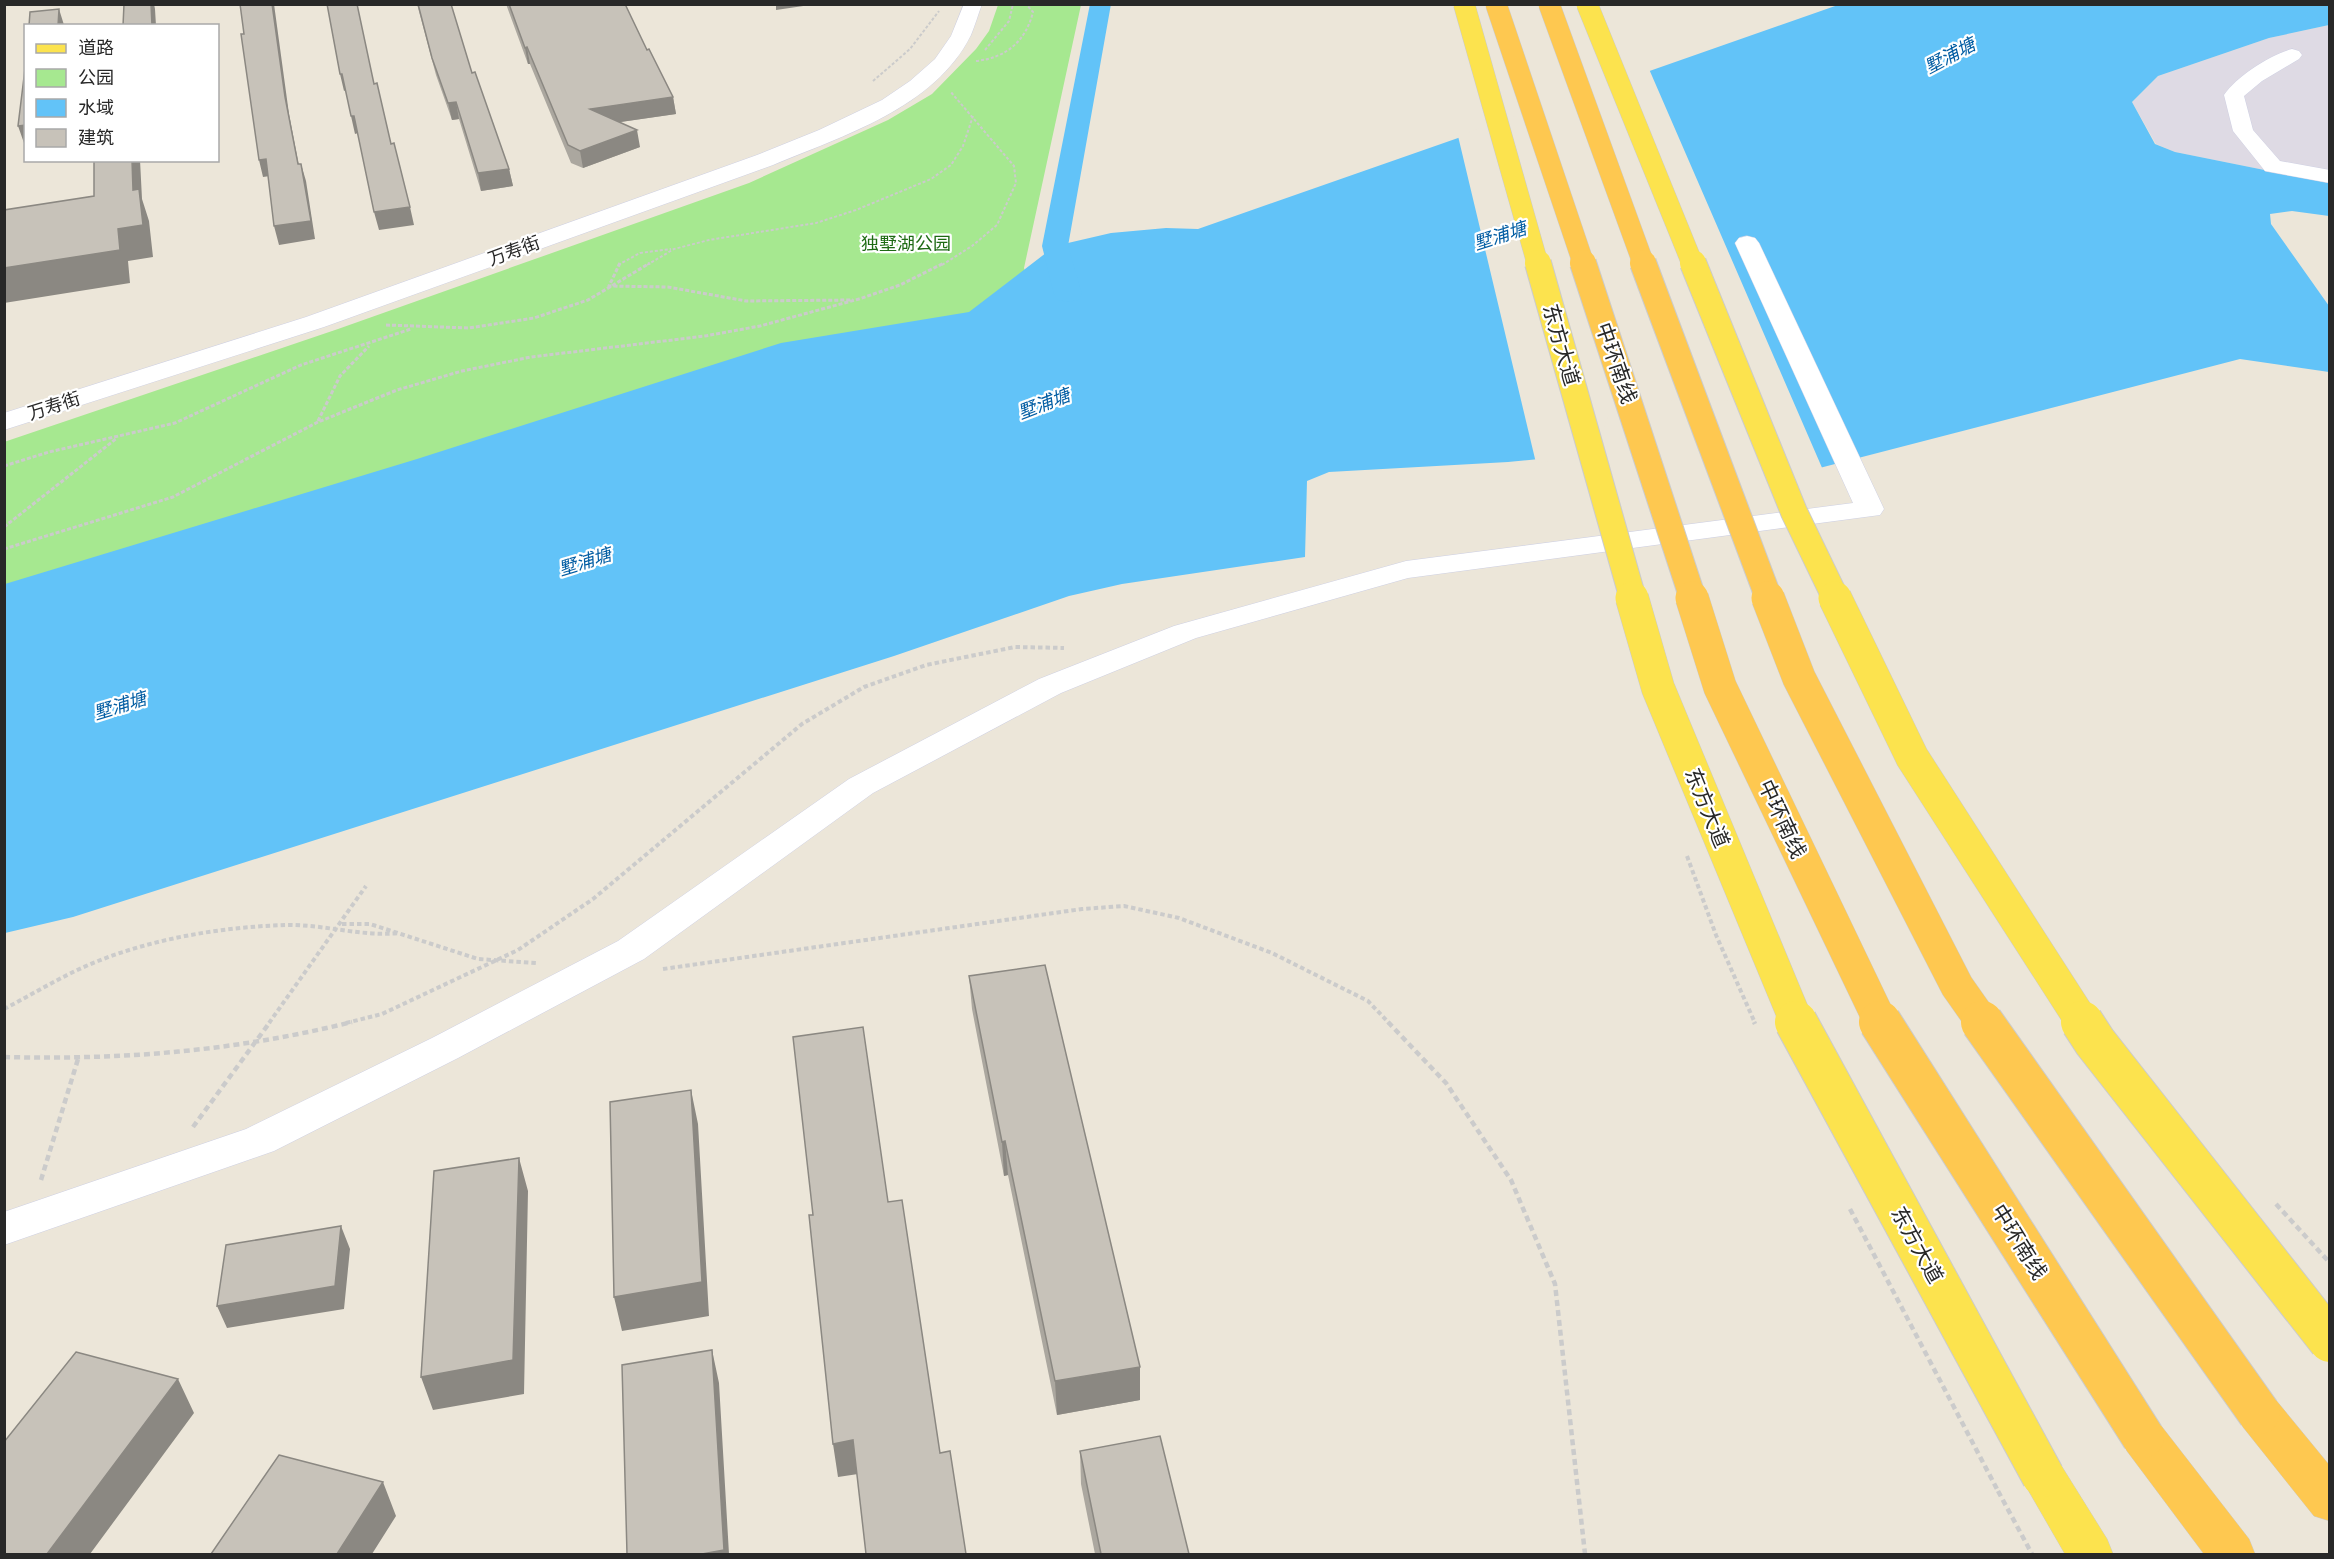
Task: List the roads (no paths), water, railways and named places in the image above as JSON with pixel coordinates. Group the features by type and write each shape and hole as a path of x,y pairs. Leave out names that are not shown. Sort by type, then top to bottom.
{"highway":[{"name":"中环南线","path":"1496,4 1647,454 1720,687 1872,1009 2143,1437 2232,1554"},
{"path":"1549,4 1702,426 1799,678 1957,986 2259,1413 2330,1501"},
{"path":"2177,1482 2215,1554"}],"main road":[{"name":"东方大道","path":"1464,4 1658,688 1789,1009 2043,1476 2090,1554"},
{"path":"1587,4 1794,512 1912,757 2095,1042 2330,1341"}],"street":[{"name":"万寿街","path":"4,422 354,308 765,160 900,98 936,72 959,41 973,4"},
{"name":"万寿街","path":"4,408 482,254 758,153 818,128 899,83 919,66 942,39 951,5"},
{"path":"2292,55 2255,77 2234,95 2243,130 2273,166 2330,177"},
{"path":"16,1225 260,1140 445,1048 631,950 861,786 1050,686 1185,632 1406,570 1870,509 1747,243"}],"water":[{"name":"墅浦塘","path":"1838,5 2329,5 2329,25 2269,38 2158,76 2132,102 2155,144 2175,152 2329,183 2329,216 2292,211 2270,214 2271,224 2329,306 2329,372 2240,359 1762,483 1739,398 1613,397 1591,454 1508,462 1329,472 1307,481 1305,557 1122,584 1069,596 894,656 73,917 5,933 5,584 417,459 781,343 969,312 1055,246 1111,233 1166,228 1198,229"}],"waterway":[{"path":"1068,294 1055,246 1101,4"}],"park label":[{"name":"独墅湖公园","path":"906,244"}]}
